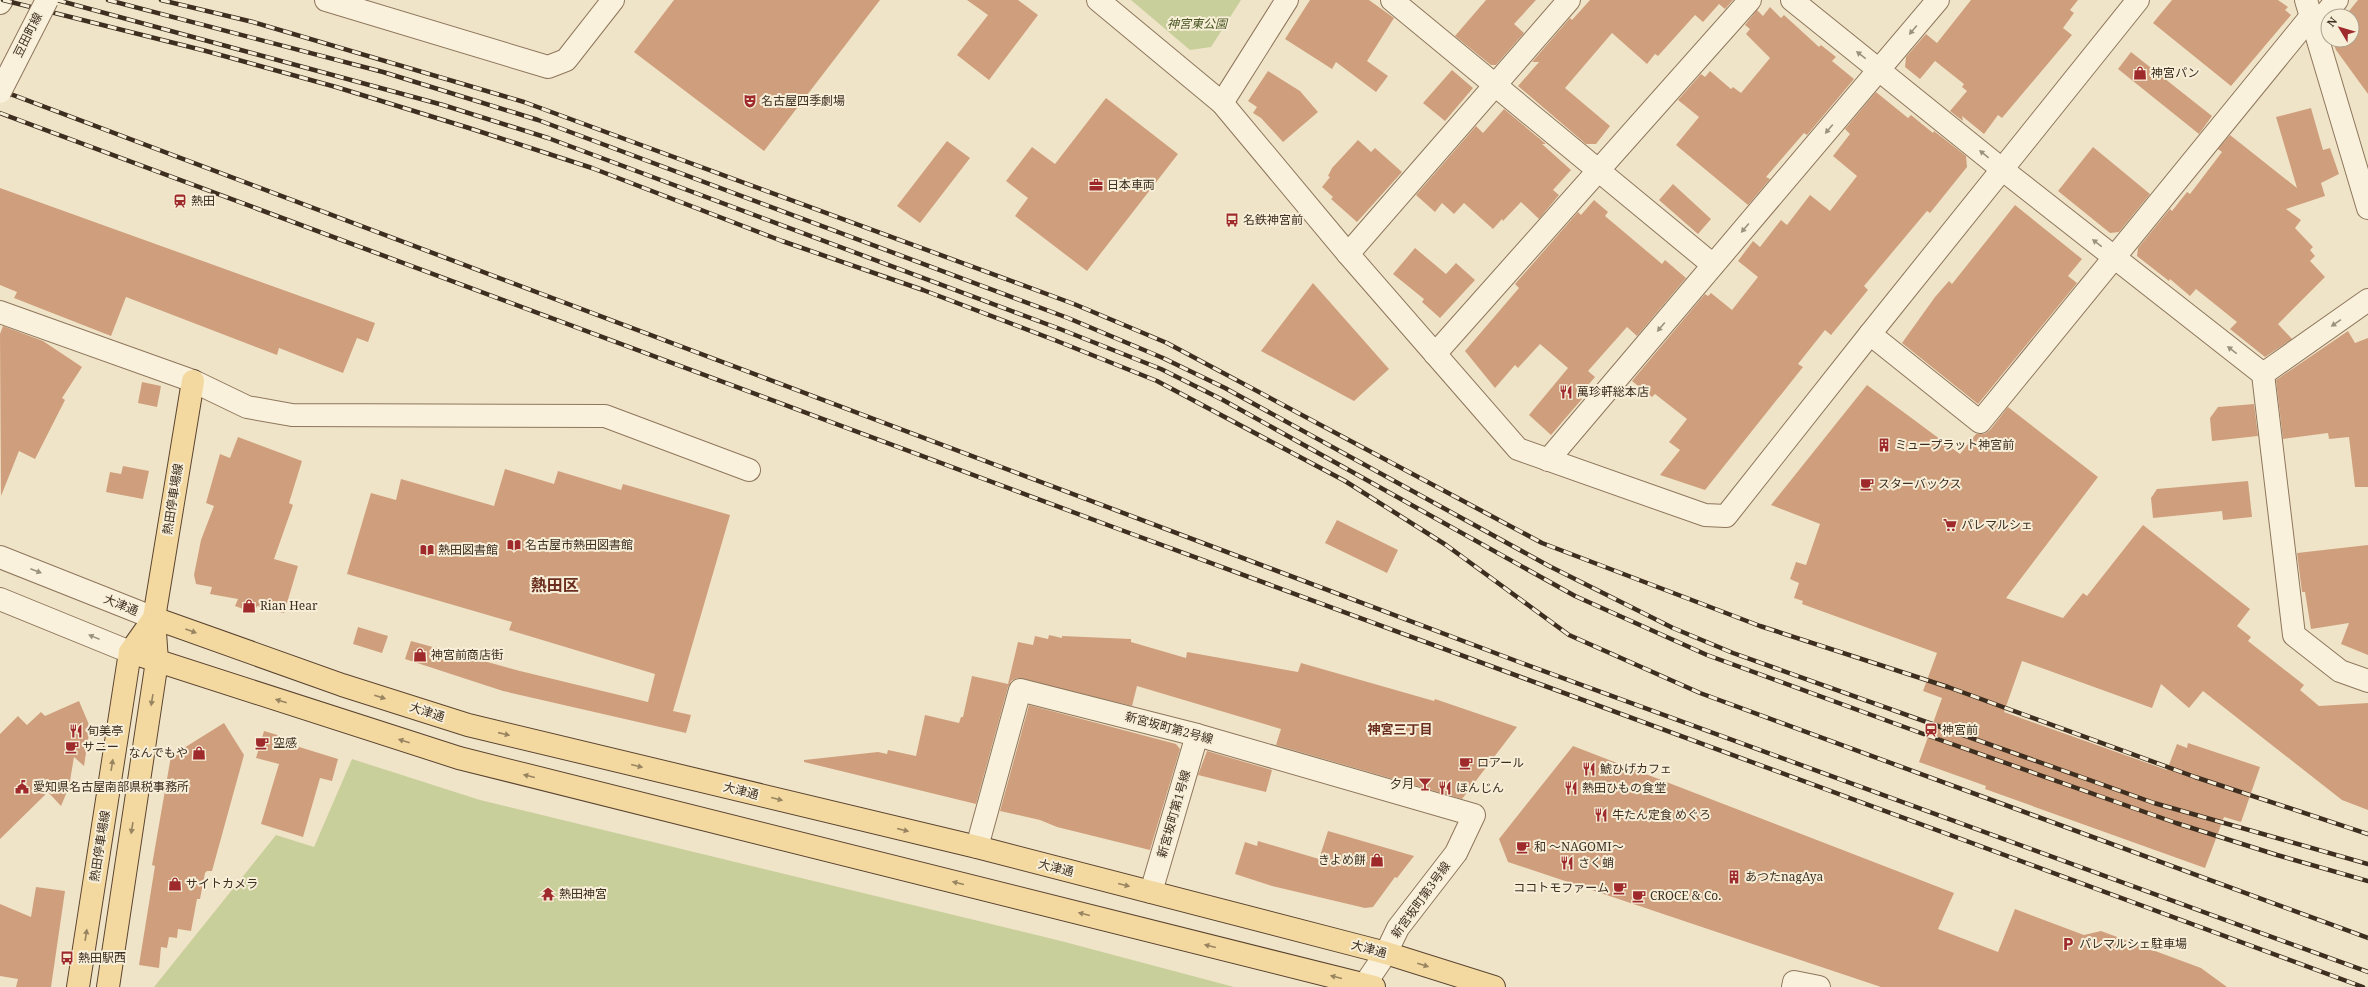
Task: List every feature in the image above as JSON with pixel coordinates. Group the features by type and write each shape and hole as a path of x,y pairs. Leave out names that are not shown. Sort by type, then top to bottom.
{"main road":[{"name":"熱田停車場線","path":"108,987 157,661 154,618 193,381"},
{"name":"熱田停車場線","path":"78,987 130,652 154,618"},
{"name":"大津通","path":"154,618 342,685 468,725 977,847 1386,953 1494,987"},
{"path":"130,652 458,758 1369,986"}],"street":[{"name":"豆田町線","path":"0,92 47,0"},
{"path":"326,0 548,67 566,60 613,0"},
{"path":"1098,0 1222,103 1348,254 1518,449 1705,515 1726,516 2138,0"},
{"path":"1222,103 1287,0"},
{"path":"1392,0 1714,265"},
{"path":"1348,254 1569,0"},
{"path":"1435,354 1750,0"},
{"path":"1792,0 1880,69 2003,170 2263,374 2294,635 2340,671 2368,681"},
{"path":"1548,460 1938,0"},
{"path":"1870,334 1980,422 2311,14 2337,0"},
{"path":"2311,14 2360,149 2368,208"},
{"path":"2263,374 2368,300"},
{"path":"0,312 193,381 247,407 292,415 605,416 749,470"},
{"name":"大津通","path":"0,557 154,618"},
{"path":"0,599 130,652"},
{"name":"新宮坂町第2号線","path":"977,847 1020,690 1197,735 1474,815"},
{"name":"新宮坂町第1号線","path":"1151,892 1197,735"},
{"name":"新宮坂町第3号線","path":"1369,986 1398,928 1456,853 1474,815"},
{"path":"1793,987 1794,982 1819,987"}],"green space":[{"name":"神宮東公園","path":"1131,0 1241,0 1211,47 1190,50"},
{"name":"熱田神宮","path":"352,759 480,800 1061,941 1234,987 154,987 276,835 314,847"}],"building":[{"name":"名古屋四季劇場","path":"674,0 880,0 764,151 634,52"},
{"path":"967,0 1018,0 1038,15 989,80 957,55 988,15"},
{"path":"1310,0 1369,0 1394,18 1367,61 1388,76 1376,92 1336,62 1332,69 1285,39"},
{"path":"1486,0 1536,0 1514,24 1524,33 1496,65 1491,65 1455,36"},
{"path":"1590,0 1733,0 1725,9 1719,4 1703,22 1695,15 1658,56 1655,54 1647,64 1612,33 1565,88 1610,126 1596,144 1586,144 1518,86 1539,62 1532,62 1570,18 1572,20"},
{"path":"1971,0 2078,0 2070,10 2074,13 2063,28 2072,35 2002,118 1998,115 1984,134 1962,116 1963,121 1950,111 1967,91 1962,87 1964,84 1935,61 1920,79 1905,67 1906,57 1926,34 1937,43"},
{"path":"2172,0 2278,0 2288,7 2285,10 2291,15 2231,86 2153,23"},
{"path":"2358,0 2368,0 2368,94 2335,48 2360,48 2360,8 2352,8"},
{"path":"1770,7 1781,18 1784,15 1819,47 1821,45 1836,57 1832,61 1854,79 1807,135 1804,133 1766,177 1770,179 1748,205 1676,145 1699,117 1678,100 1701,74 1705,77 1710,71 1731,89 1733,87 1741,93 1770,58 1746,34 1750,29 1745,25 1757,10 1763,16"},
{"path":"2131,52 2212,116 2199,134 2118,69"},
{"path":"1452,70 1473,88 1445,121 1423,103"},
{"path":"1268,71 1300,91 1318,112 1283,142 1261,118 1253,113 1257,107 1248,101"},
{"path":"1876,92 1908,118 1911,115 1933,133 1934,131 1966,156 1967,167 1930,213 1927,211 1864,286 1868,290 1831,335 1825,330 1798,364 1803,367 1705,490 1660,475 1680,450 1669,442 1687,419 1655,394 1652,397 1632,381 1705,294 1708,296 1711,293 1732,310 1758,277 1738,261 1753,241 1760,247 1781,220 1787,225 1810,195 1830,211 1857,176 1833,156 1850,134 1845,129"},
{"name":"日本車両","path":"1106,98 1178,154 1087,271 1015,216 1028,198 1006,181 1032,147 1055,164"},
{"path":"2311,108 2323,150 2330,148 2339,174 2321,183 2325,196 2286,209 2301,220 2295,228 2313,247 2310,250 2315,256 2310,261 2325,277 2278,324 2292,339 2265,357 2230,329 2237,322 2196,289 2190,296 2170,279 2169,281 2137,256 2138,248 2170,209 2172,211 2187,192 2190,194 2222,152 2218,149 2230,135 2297,188 2276,117"},
{"path":"1504,109 1546,144 1542,144 1571,170 1553,190 1559,195 1539,219 1521,202 1493,229 1464,203 1454,214 1442,203 1435,212 1416,195 1476,126 1483,133"},
{"path":"1358,140 1371,152 1375,148 1402,172 1357,222 1331,199 1333,197 1322,187 1330,177 1328,176 1332,168"},
{"path":"947,141 970,158 920,223 897,206"},
{"path":"2093,147 2150,194 2119,232 2110,233 2058,191"},
{"path":"1673,184 1711,219 1698,234 1659,200"},
{"path":"0,188 375,323 368,342 357,338 343,373 279,348 277,355 126,297 111,336 14,298 17,292 0,285"},
{"path":"1594,200 1608,212 1605,216 1662,264 1665,260 1686,278 1637,336 1627,327 1588,371 1595,377 1579,396 1582,399 1551,435 1529,415 1568,368 1540,344 1518,368 1515,365 1495,388 1465,351 1519,288 1515,284 1578,212 1581,215"},
{"path":"2015,205 2082,259 2068,276 2077,283 1978,404 1902,343 1935,297 1949,281 1952,284"},
{"path":"1415,248 1446,274 1456,263 1475,280 1440,318 1422,302 1424,299 1393,274"},
{"path":"1313,283 1389,369 1354,401 1261,351"},
{"path":"3,326 43,341 82,367 62,398 65,400 35,459 19,451 1,496 0,334"},
{"path":"2348,331 2355,343 2368,338 2368,487 2355,487 2349,437 2329,439 2328,433 2283,439 2276,380"},
{"path":"142,382 161,386 157,407 138,403"},
{"path":"1867,385 1960,454 1976,434 1984,434 1990,430 2008,407 2098,477 2006,598 2063,618 2083,593 2087,596 2143,525 2250,609 2237,626 2251,637 2248,641 2304,685 2300,690 2319,706 2368,703 2368,810 2342,800 2203,691 2189,708 2161,684 2152,708 2022,661 2004,712 2167,770 2177,744 2187,748 2188,743 2260,767 2241,822 2224,817 2205,868 1985,789 1986,786 1919,762 1942,698 1923,691 1937,653 1802,604 1803,601 1794,598 1799,583 1790,579 1796,562 1806,565 1820,524 1771,505"},
{"path":"2254,404 2258,436 2212,441 2210,418 2218,407"},
{"path":"238,437 302,461 289,503 293,505 274,559 298,566 284,613 257,606 254,613 235,606 238,599 210,594 212,587 196,584 194,575 201,540 214,506 206,503 220,454 230,458"},
{"path":"123,466 149,471 143,499 106,492 110,472 121,474"},
{"path":"505,469 554,484 558,471 621,490 623,484 730,515 673,711 691,715 686,733 503,691 405,659 411,641 520,671 648,702 655,674 509,630 512,622 347,574 371,493 396,500 401,479 494,506"},
{"path":"2248,481 2252,517 2223,520 2222,511 2153,518 2151,498 2157,489"},
{"path":"1337,520 1398,550 1387,573 1325,543"},
{"path":"2368,545 2368,655 2341,644 2349,623 2311,629 2305,592 2302,592 2297,553"},
{"path":"358,627 388,636 382,653 353,644"},
{"path":"1049,635 1062,638 1062,636 1131,639 1131,642 1186,658 1187,652 1298,672 1301,663 1434,701 1435,699 1517,727 1462,799 1276,745 1281,729 1137,686 1132,706 1017,678 1011,681 1008,687 976,804 804,762 804,760 878,752 887,754 888,750 916,756 925,715 959,723 961,717 963,717 972,676 1008,684 1018,642 1033,645 1035,636 1048,639"},
{"path":"79,701 90,727 84,766 74,757 69,787 61,806 48,792 0,839 0,734 18,716 27,725 41,712 45,716"},
{"path":"1029,705 1176,744 1180,749 1150,850 1057,827 1040,820 1000,811"},
{"path":"224,723 244,755 212,871 207,871 205,873 200,899 197,899 191,931 178,929 177,938 169,937 167,948 161,947 159,968 139,965 155,866 152,865 171,756"},
{"path":"264,731 281,736 280,741 338,759 332,781 320,778 303,837 261,824 279,764 256,758"},
{"name":"あつたnagAya","path":"1573,746 1954,893 1938,929 1998,952 2015,909 2084,935 2101,931 2201,968 2227,987 1881,987 1508,862 1499,839"},
{"path":"1207,751 1272,770 1266,792 1198,775"},
{"path":"1328,831 1414,856 1397,878 1395,877 1373,907 1365,908 1272,886 1235,874 1245,842 1257,846 1258,841 1319,859"},
{"path":"36,887 65,891 51,987 16,987 18,979 0,976 0,904 31,917"}],"railway":[{"path":"3,0 206,51 336,87 469,128 592,168 782,241 923,290 1057,341 1157,381 1345,481 1446,545 1569,635 1700,693 2368,938"},
{"path":"57,0 443,105 548,138 1060,329 1161,369 1223,400 1575,596 1707,655 1929,736 2176,823 2277,855 2368,881"},
{"path":"108,0 383,72 538,120 1068,318 1163,358 1225,388 1549,566 1673,628 1733,653 2154,803 2368,864"},
{"path":"161,0 253,22 524,102 1074,304 1167,343 1542,543 1760,626 1948,687 2195,777 2368,834"},
{"path":"0,90 1519,662 2368,972"},
{"path":"0,113 1113,527 2363,987"}],"place":[{"name":"神宮パン","path":"2140,73"},
{"name":"名古屋四季劇場","path":"750,101"},
{"name":"日本車両","path":"1096,185"},
{"name":"熱田","path":"180,201"},
{"name":"名鉄神宮前","path":"1232,220"},
{"name":"萬珍軒総本店","path":"1566,392"},
{"name":"ミュープラット神宮前","path":"1884,445"},
{"name":"スターバックス","path":"1867,484"},
{"name":"パレマルシェ","path":"1950,525"},
{"name":"名古屋市熱田図書館","path":"514,545"},
{"name":"熱田図書館","path":"427,550"},
{"name":"Rian Hear","path":"249,606"},
{"name":"神宮前商店街","path":"420,655"},
{"name":"神宮前","path":"1931,730"},
{"name":"旬美亭","path":"76,731"},
{"name":"空感","path":"262,743"},
{"name":"サニー","path":"72,747"},
{"name":"なんでもや","path":"199,753"},
{"name":"ロアール","path":"1466,763"},
{"name":"鯱ひげカフェ","path":"1589,769"},
{"name":"夕月","path":"1425,784"},
{"name":"愛知県名古屋南部県税事務所","path":"22,787"},
{"name":"ほんじん","path":"1445,788"},
{"name":"熱田ひもの食堂","path":"1571,788"},
{"name":"牛たん定食 めぐろ","path":"1601,815"},
{"name":"和 ～NAGOMI～","path":"1523,847"},
{"name":"きよめ餅","path":"1377,860"},
{"name":"さく蛸","path":"1567,863"},
{"name":"あつたnagAya","path":"1734,877"},
{"name":"サイトカメラ","path":"175,884"},
{"name":"ココトモファーム","path":"1620,888"},
{"name":"熱田神宮","path":"548,894"},
{"name":"CROCE & Co.","path":"1639,896"},
{"name":"パレマルシェ駐車場","path":"2068,944"},
{"name":"熱田駅西","path":"67,958"}],"district":[{"name":"熱田区","path":"555,585"},
{"name":"神宮三丁目","path":"1400,729"}]}
